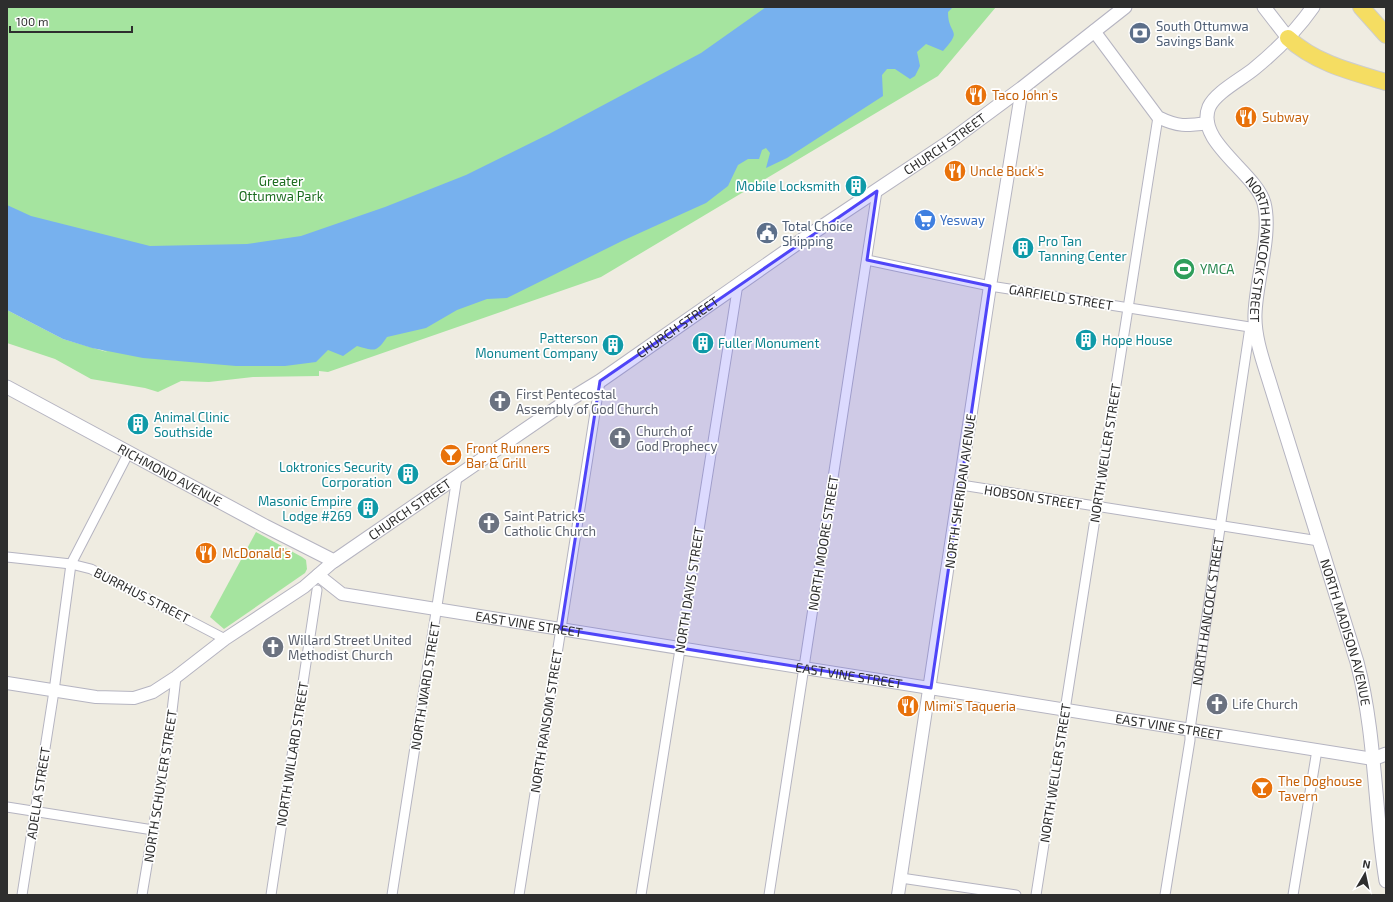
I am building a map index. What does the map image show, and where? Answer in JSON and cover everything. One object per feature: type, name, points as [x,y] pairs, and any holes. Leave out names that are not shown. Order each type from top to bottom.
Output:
[{"type":"highway","points":[[1361,7],[1386,35]]},
{"type":"highway","points":[[1288,38],[1296,45],[1320,60],[1386,82]]},
{"type":"main road","name":"CHURCH STREET","points":[[334,561],[564,403],[600,381],[738,284],[949,142],[1022,88],[1125,7]]},
{"type":"main road","points":[[1264,7],[1288,38]]},
{"type":"main road","points":[[1208,123],[1207,114],[1214,99],[1254,70],[1288,38],[1313,7]]},
{"type":"main road","name":"NORTH HANCOCK STREET","points":[[1208,123],[1218,145],[1262,195],[1267,216],[1256,299],[1254,327],[1272,390]]},
{"type":"main road","name":"RICHMOND AVENUE","points":[[7,387],[265,526],[334,561]]},
{"type":"main road","name":"NORTH MADISON AVENUE","points":[[1272,390],[1364,688],[1373,759],[1380,842],[1386,881]]},
{"type":"main road","points":[[1373,759],[1386,754]]},
{"type":"street","points":[[1094,31],[1158,117],[1173,125],[1187,126],[1208,123]]},
{"type":"street","name":"NORTH SHERIDAN AVENUE","points":[[898,895],[990,286],[1022,88]]},
{"type":"street","name":"NORTH WELLER STREET","points":[[1036,895],[1158,117]]},
{"type":"street","name":"NORTH MOORE STREET","points":[[768,895],[877,191]]},
{"type":"street","name":"GARFIELD STREET","points":[[867,260],[990,286],[1254,327]]},
{"type":"street","name":"NORTH DAVIS STREET","points":[[641,895],[738,284]]},
{"type":"street","name":"NORTH HANCOCK STREET","points":[[1165,895],[1190,740],[1190,729],[1220,526],[1254,327]]},
{"type":"street","name":"NORTH RANSOM STREET","points":[[519,895],[600,381]]},
{"type":"street","name":"ADELLA STREET","points":[[22,895],[72,564],[129,452]]},
{"type":"street","name":"NORTH WARD STREET","points":[[392,895],[457,477]]},
{"type":"street","name":"HOBSON STREET","points":[[961,485],[1319,541]]},
{"type":"street","name":"BURRHUS STREET","points":[[7,558],[72,564],[91,569],[109,577],[225,639]]},
{"type":"street","name":"CHURCH STREET","points":[[7,683],[96,697],[134,698],[153,692],[176,677],[225,639],[318,575],[334,561]]},
{"type":"street","name":"EAST VINE STREET","points":[[318,575],[342,594],[1373,759]]},
{"type":"street","name":"NORTH WILLARD STREET","points":[[271,895],[317,590]]},
{"type":"street","name":"NORTH SCHUYLER STREET","points":[[142,895],[170,728],[176,677]]},
{"type":"street","points":[[1293,895],[1317,750]]},
{"type":"street","points":[[7,807],[152,830]]},
{"type":"street","points":[[901,878],[1016,895]]},
{"type":"highlighted area","points":[[877,191],[867,260],[990,286],[931,688],[561,629],[600,381]]},
{"type":"green space","name":"Greater Ottumwa Park","points":[[7,7],[996,7],[938,76],[601,277],[328,372],[319,371],[319,376],[253,377],[209,382],[181,381],[158,392],[145,388],[91,379],[55,359],[7,343],[7,310],[63,339],[107,352],[7,308]]},
{"type":"green space","points":[[256,532],[302,557],[306,560],[307,569],[305,573],[224,629],[210,617]]},
{"type":"water","points":[[766,7],[953,7],[948,12],[950,25],[954,35],[953,39],[943,51],[926,44],[917,52],[920,66],[915,76],[910,79],[895,69],[887,69],[882,75],[883,96],[787,158],[766,168],[770,153],[766,148],[762,150],[759,159],[748,159],[738,165],[728,186],[706,203],[622,241],[507,298],[487,299],[457,310],[426,328],[387,337],[380,346],[372,350],[357,346],[343,356],[328,350],[316,362],[285,366],[236,366],[143,358],[92,348],[63,339],[7,310],[7,205],[31,216],[150,246],[247,244],[301,236],[385,207],[466,175],[549,134],[701,53]]},
{"type":"place","name":"South Ottumwa Savings Bank","points":[[1140,33]]},
{"type":"place","name":"Taco John's","points":[[976,95]]},
{"type":"place","name":"Subway","points":[[1246,117]]},
{"type":"place","name":"Uncle Buck's","points":[[955,171]]},
{"type":"place","name":"Mobile Locksmith","points":[[856,186]]},
{"type":"place","name":"Yesway","points":[[925,220]]},
{"type":"place","name":"Total Choice Shipping","points":[[767,233]]},
{"type":"place","name":"Pro Tan Tanning Center","points":[[1023,248]]},
{"type":"place","name":"YMCA","points":[[1184,269]]},
{"type":"place","name":"Hope House","points":[[1086,340]]},
{"type":"place","name":"Fuller Monument","points":[[703,343]]},
{"type":"place","name":"Patterson Monument Company","points":[[613,345]]},
{"type":"place","name":"First Pentecostal Assembly of God Church","points":[[500,401]]},
{"type":"place","name":"Animal Clinic Southside","points":[[138,424]]},
{"type":"place","name":"Church of God Prophecy","points":[[620,438]]},
{"type":"place","name":"Front Runners Bar & Grill","points":[[451,455]]},
{"type":"place","name":"Loktronics Security Corporation","points":[[408,474]]},
{"type":"place","name":"Masonic Empire Lodge #269","points":[[368,508]]},
{"type":"place","name":"Saint Patricks Catholic Church","points":[[489,523]]},
{"type":"place","name":"McDonald's","points":[[206,553]]},
{"type":"place","name":"Willard Street United Methodist Church","points":[[273,647]]},
{"type":"place","name":"Life Church","points":[[1217,704]]},
{"type":"place","name":"Mimi's Taqueria","points":[[908,706]]},
{"type":"place","name":"The Doghouse Tavern","points":[[1262,788]]}]
